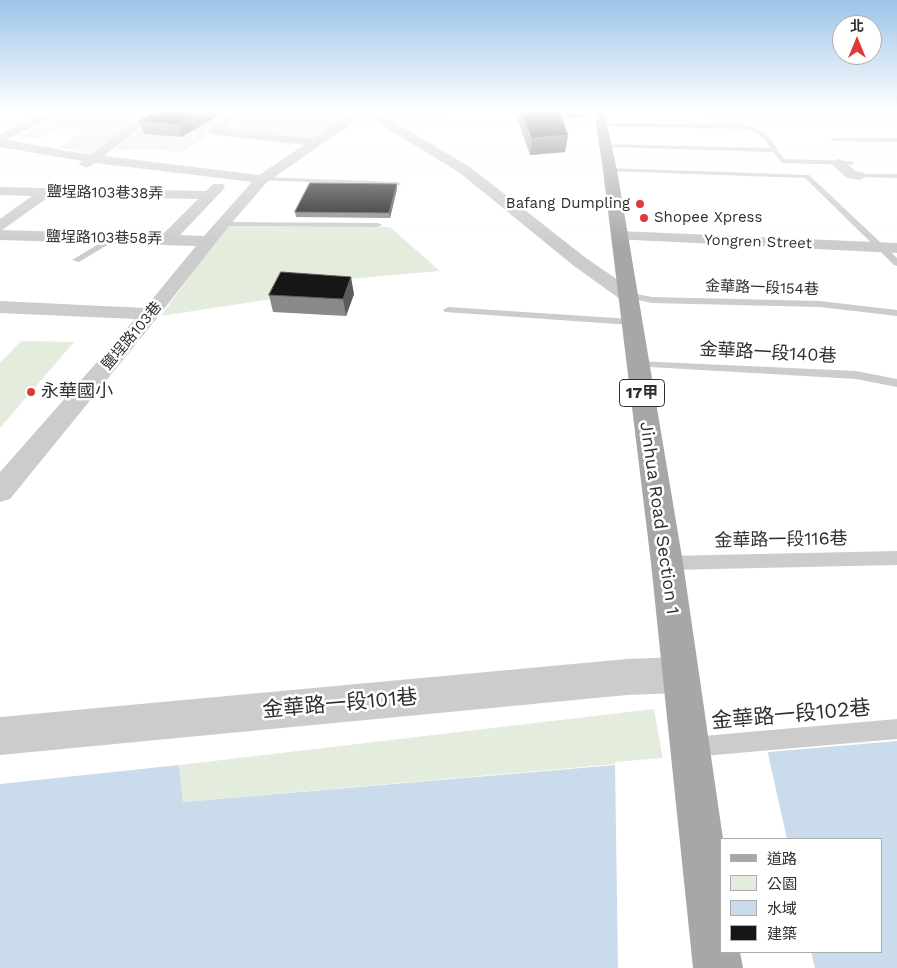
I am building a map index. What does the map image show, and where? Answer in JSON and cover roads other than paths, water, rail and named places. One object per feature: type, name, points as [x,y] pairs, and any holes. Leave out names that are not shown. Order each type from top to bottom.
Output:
[{"type":"main road","name":"Jinhua Road Section 1","points":[[608,155],[667,563],[689,748]]},
{"type":"main road","name":"17甲","points":[[689,748],[718,968]]},
{"type":"street","points":[[74,155],[262,180]]},
{"type":"street","points":[[78,170],[98,155]]},
{"type":"street","name":"鹽埕路103巷","points":[[0,490],[150,314],[222,224],[262,180],[299,155]]},
{"type":"street","points":[[441,155],[465,170],[580,262],[627,295]]},
{"type":"street","points":[[837,163],[852,175],[860,176]]},
{"type":"street","points":[[167,239],[230,176]]},
{"type":"street","points":[[0,226],[63,180]]},
{"type":"street","name":"鹽埕路103巷38弄","points":[[0,191],[210,195]]},
{"type":"street","name":"鹽埕路103巷58弄","points":[[0,235],[209,240]]},
{"type":"street","name":"Yongren Street","points":[[620,236],[897,248]]},
{"type":"street","points":[[0,307],[150,314]]},
{"type":"street","name":"金華路一段101巷","points":[[0,736],[617,678],[680,676]]},
{"type":"lane","points":[[777,155],[782,162],[851,163]]},
{"type":"lane","points":[[610,170],[807,176],[897,263]]},
{"type":"lane","points":[[860,176],[897,176]]},
{"type":"lane","points":[[262,180],[398,184]]},
{"type":"lane","points":[[222,224],[378,225]]},
{"type":"lane","points":[[76,260],[115,238]]},
{"type":"lane","name":"金華路一段154巷","points":[[627,295],[652,300],[820,304],[897,313]]},
{"type":"lane","points":[[448,310],[631,322]]},
{"type":"lane","name":"金華路一段140巷","points":[[637,364],[856,375],[897,383]]},
{"type":"lane","name":"金華路一段116巷","points":[[667,563],[897,558]]},
{"type":"lane","name":"金華路一段102巷","points":[[689,748],[897,729]]},
{"type":"water","points":[[897,741],[897,968],[0,968],[0,784],[179,765],[183,802]]},
{"type":"place","name":"Bafang Dumpling","points":[[640,204]]},
{"type":"place","name":"Shopee Xpress","points":[[644,218]]},
{"type":"place","name":"永華國小","points":[[31,392]]}]
